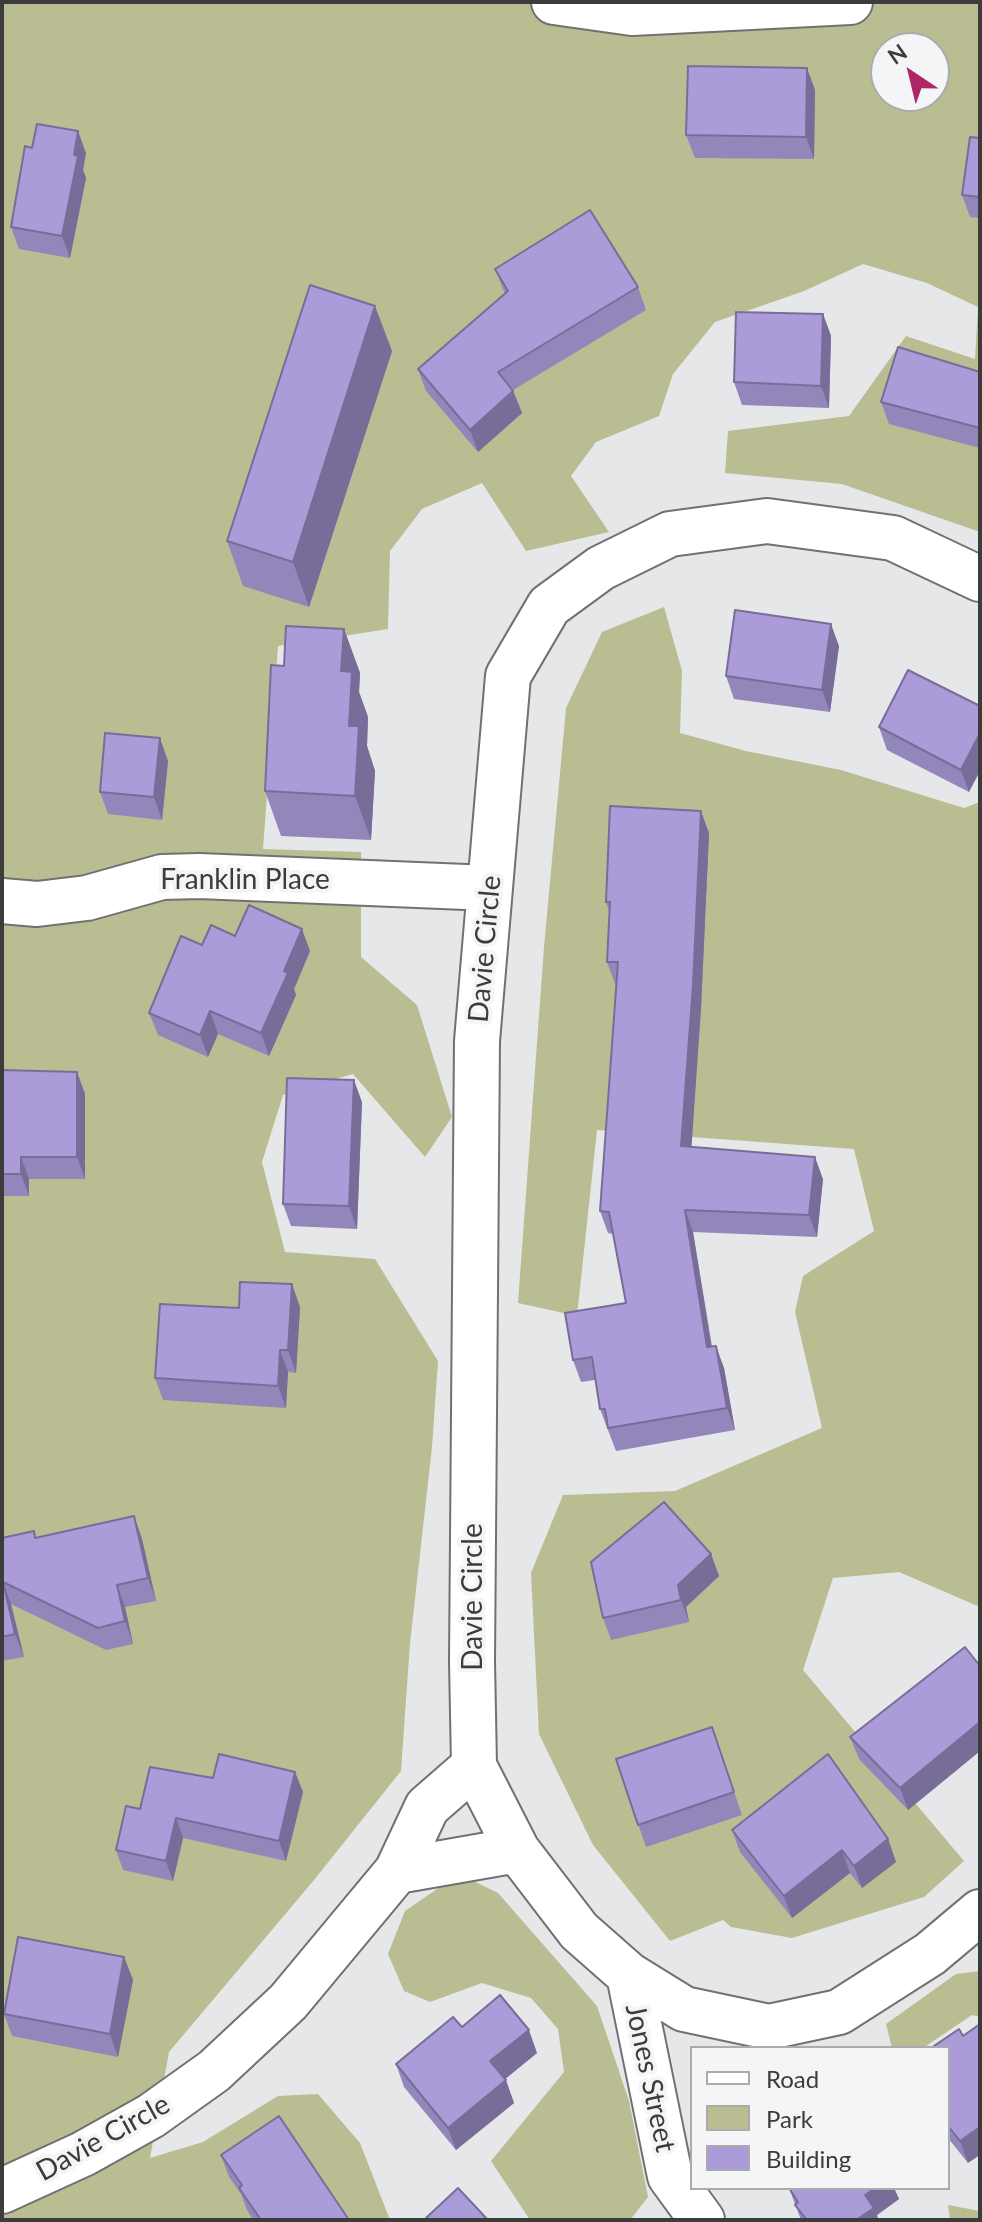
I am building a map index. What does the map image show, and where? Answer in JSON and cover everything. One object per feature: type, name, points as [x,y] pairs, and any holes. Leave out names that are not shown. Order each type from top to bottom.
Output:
[{"type":"street","points":[[554,2],[632,13],[850,2]]},
{"type":"street","name":"Davie Circle","points":[[980,579],[893,538],[767,521],[670,534],[601,568],[549,606],[508,676],[477,1041],[472,1661],[474,1766],[517,1850],[579,1931],[629,1975],[684,2009],[769,2027],[839,2012],[930,1954],[980,1912]]},
{"type":"street","name":"Franklin Place","points":[[2,901],[37,904],[87,898],[162,877],[199,876],[490,888]]},
{"type":"street","name":"Davie Circle","points":[[2,2191],[151,2116],[214,2071],[288,2002],[397,1871],[427,1807],[474,1766]]},
{"type":"street","points":[[397,1871],[517,1850]]},
{"type":"street","name":"Jones Street","points":[[629,1975],[670,2176],[702,2220]]},
{"type":"green space","points":[[2,2],[980,2],[980,532],[842,484],[725,473],[728,431],[849,416],[906,336],[975,359],[978,307],[927,283],[863,264],[804,291],[715,322],[673,374],[659,416],[596,442],[571,476],[609,532],[526,551],[482,483],[422,509],[390,551],[388,629],[278,646],[263,849],[361,852],[361,957],[417,1005],[452,1117],[425,1157],[353,1074],[283,1095],[262,1162],[285,1252],[375,1259],[438,1361],[432,1447],[410,1643],[401,1771],[169,2052],[150,2158],[203,2142],[278,2096],[318,2094],[360,2143],[390,2220],[2,2220]]},
{"type":"green space","points":[[664,607],[682,671],[680,733],[746,751],[841,770],[964,808],[980,802],[980,1607],[899,1572],[833,1578],[803,1670],[964,1861],[924,1897],[792,1938],[731,1927],[723,1920],[670,1941],[593,1845],[539,1734],[531,1573],[563,1495],[675,1491],[822,1428],[795,1312],[803,1276],[874,1231],[854,1149],[597,1130],[577,1316],[518,1303],[544,947],[566,708],[602,632]]},
{"type":"green space","points":[[459,1874],[498,1893],[597,2006],[629,2101],[648,2197],[630,2220],[530,2220],[491,2161],[564,2072],[558,2029],[531,1998],[482,1983],[430,2002],[404,1991],[388,1954],[405,1911]]},
{"type":"green space","points":[[980,1971],[980,2017],[972,2015],[926,2046],[892,2046],[886,2024],[956,1974]]},
{"type":"green space","points":[[948,2205],[980,2211],[980,2220],[950,2220]]},
{"type":"building","points":[[688,66],[807,68],[806,137],[686,135]]},
{"type":"building","points":[[37,124],[78,131],[74,155],[78,156],[62,236],[11,227],[25,146],[32,148]]},
{"type":"building","points":[[970,137],[980,138],[980,197],[962,195]]},
{"type":"building","points":[[590,210],[638,287],[498,372],[513,391],[470,430],[418,369],[508,291],[495,269]]},
{"type":"building","points":[[310,285],[375,306],[293,562],[227,541]]},
{"type":"building","points":[[736,312],[823,314],[821,386],[734,382]]},
{"type":"building","points":[[898,347],[980,372],[980,428],[881,402]]},
{"type":"building","points":[[735,610],[831,624],[822,690],[726,676]]},
{"type":"building","points":[[286,626],[344,629],[341,671],[352,672],[349,726],[359,726],[355,796],[265,791],[271,665],[284,666]]},
{"type":"building","points":[[908,670],[980,706],[980,733],[961,770],[879,727]]},
{"type":"building","points":[[105,733],[160,738],[154,797],[100,792]]},
{"type":"building","points":[[610,806],[701,811],[681,1146],[815,1157],[809,1215],[685,1210],[707,1347],[716,1346],[727,1408],[608,1428],[605,1409],[600,1409],[592,1357],[573,1360],[565,1313],[626,1303],[609,1212],[600,1211],[618,962],[607,962]]},
{"type":"building","points":[[249,905],[302,929],[284,971],[288,973],[261,1033],[210,1011],[200,1035],[149,1013],[181,936],[202,945],[211,925],[235,936]]},
{"type":"building","points":[[2,1070],[77,1072],[77,1157],[21,1157],[21,1174],[2,1174]]},
{"type":"building","points":[[287,1078],[354,1080],[349,1206],[283,1204]]},
{"type":"building","points":[[240,1282],[292,1284],[288,1350],[280,1350],[278,1386],[155,1378],[160,1304],[239,1308]]},
{"type":"building","points":[[664,1502],[711,1554],[678,1585],[681,1600],[603,1618],[591,1562]]},
{"type":"building","points":[[134,1516],[148,1578],[117,1585],[125,1621],[98,1628],[3,1582],[15,1634],[2,1637],[2,1538],[34,1531],[35,1538]]},
{"type":"building","points":[[965,1647],[980,1666],[980,1722],[900,1788],[850,1737]]},
{"type":"building","points":[[712,1727],[734,1792],[638,1825],[616,1759]]},
{"type":"building","points":[[219,1754],[295,1772],[279,1841],[176,1818],[166,1861],[116,1850],[126,1806],[140,1809],[150,1767],[213,1778]]},
{"type":"building","points":[[828,1754],[888,1839],[854,1866],[842,1850],[784,1896],[732,1830]]},
{"type":"building","points":[[18,1937],[124,1957],[110,2034],[4,2014]]},
{"type":"building","points":[[500,1995],[529,2030],[490,2061],[506,2080],[448,2128],[396,2064],[453,2017],[462,2027]]},
{"type":"building","points":[[980,2024],[980,2127],[960,2141],[950,2128],[950,2046],[934,2046],[959,2029],[963,2036]]},
{"type":"building","points":[[279,2116],[349,2220],[261,2220],[239,2188],[242,2185],[221,2155]]},
{"type":"building","points":[[458,2188],[488,2220],[426,2218]]},
{"type":"building","points":[[790,2190],[872,2190],[865,2195],[874,2208],[856,2220],[807,2220],[795,2205],[798,2202]]}]
